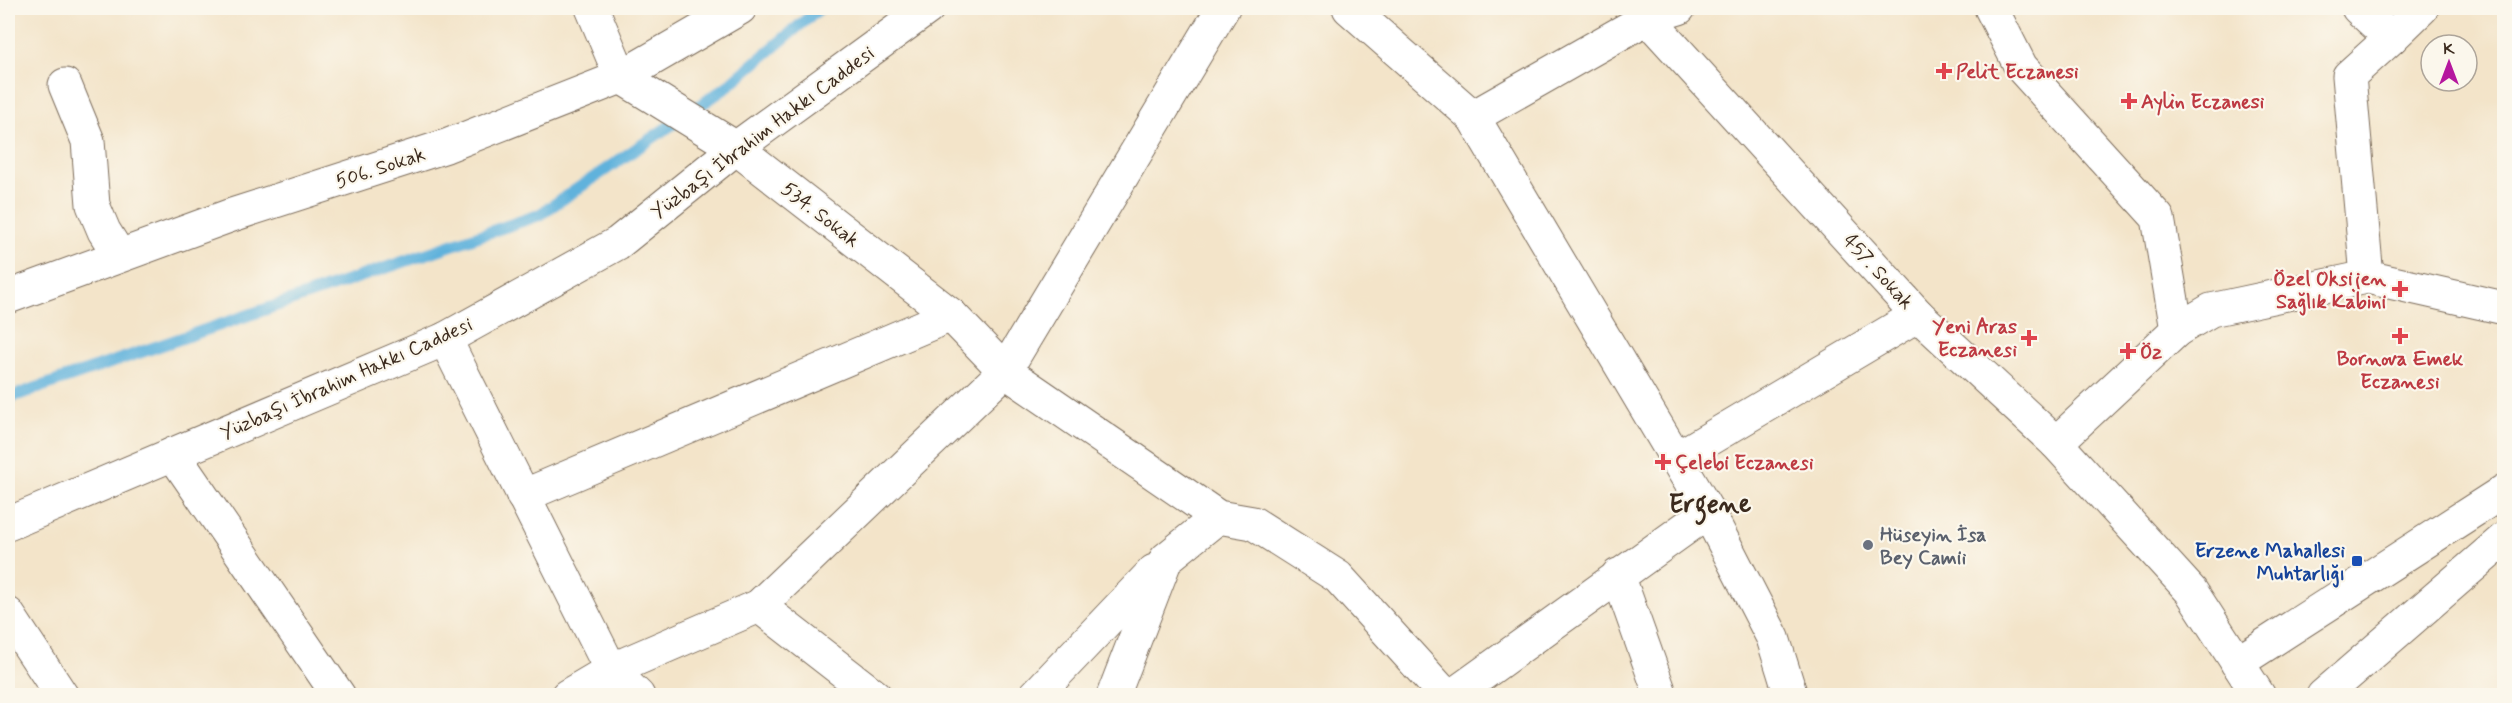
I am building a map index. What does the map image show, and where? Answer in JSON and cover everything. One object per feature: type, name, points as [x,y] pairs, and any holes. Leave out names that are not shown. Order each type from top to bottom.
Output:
[{"type":"street","points":[[592,8],[621,77]]},
{"type":"street","name":"506. Sokak","points":[[8,297],[229,216],[446,146],[621,77],[740,8]]},
{"type":"street","name":"Yüzbaşı İbrahim Hakkı Caddesi","points":[[8,524],[445,339],[618,243],[736,148],[928,8]]},
{"type":"street","points":[[567,696],[611,670],[759,606],[1005,371],[1223,8]]},
{"type":"street","points":[[1349,8],[1473,117],[1708,512],[1773,638],[1791,696]]},
{"type":"street","points":[[1991,8],[2021,67],[2158,218],[2177,330]]},
{"type":"street","points":[[2358,8],[2391,38]]},
{"type":"street","points":[[2367,277],[2349,76],[2422,8]]},
{"type":"street","points":[[1473,117],[1656,11]]},
{"type":"street","name":"457. Sokak","points":[[1656,11],[1918,315],[2056,443],[2191,591],[2259,696]]},
{"type":"street","name":"534. Sokak","points":[[621,77],[736,148],[951,315],[1005,371],[1218,517]]},
{"type":"street","points":[[66,85],[88,141],[93,206],[104,231],[119,255]]},
{"type":"street","points":[[2056,443],[2177,330],[2211,310],[2367,277],[2505,308]]},
{"type":"street","points":[[523,496],[951,315]]},
{"type":"street","points":[[1677,458],[1918,315]]},
{"type":"street","points":[[445,339],[611,670],[638,696]]},
{"type":"street","points":[[173,454],[339,696]]},
{"type":"street","points":[[2237,663],[2505,491]]},
{"type":"street","points":[[1452,696],[1708,512]]},
{"type":"street","points":[[1035,696],[1166,559],[1218,517],[1253,523],[1338,577],[1446,696]]},
{"type":"street","points":[[2323,696],[2505,539]]},
{"type":"street","points":[[1113,696],[1166,559]]},
{"type":"street","points":[[1618,575],[1661,696]]},
{"type":"street","points":[[759,606],[875,696]]},
{"type":"street","points":[[8,614],[62,696]]},
{"type":"waterway","points":[[8,398],[539,215],[724,89],[820,8]]},
{"type":"place","name":"Pelit Eczanesi","points":[[1944,71]]},
{"type":"place","name":"Aylin Eczanesi","points":[[2129,101]]},
{"type":"place","name":"Özel Oksijen Sağlık Kabini","points":[[2400,289]]},
{"type":"place","name":"Bornova Emek Eczanesi","points":[[2400,336]]},
{"type":"place","name":"Yeni Aras Eczanesi","points":[[2029,338]]},
{"type":"place","name":"Öz","points":[[2128,351]]},
{"type":"place","name":"Çelebi Eczanesi","points":[[1663,462]]},
{"type":"place","name":"Hüseyin İsa Bey Camii","points":[[1868,545]]},
{"type":"place","name":"Erzene Mahallesi Muhtarlığı","points":[[2357,561]]},
{"type":"district","name":"Ergene","points":[[1710,503]]}]
